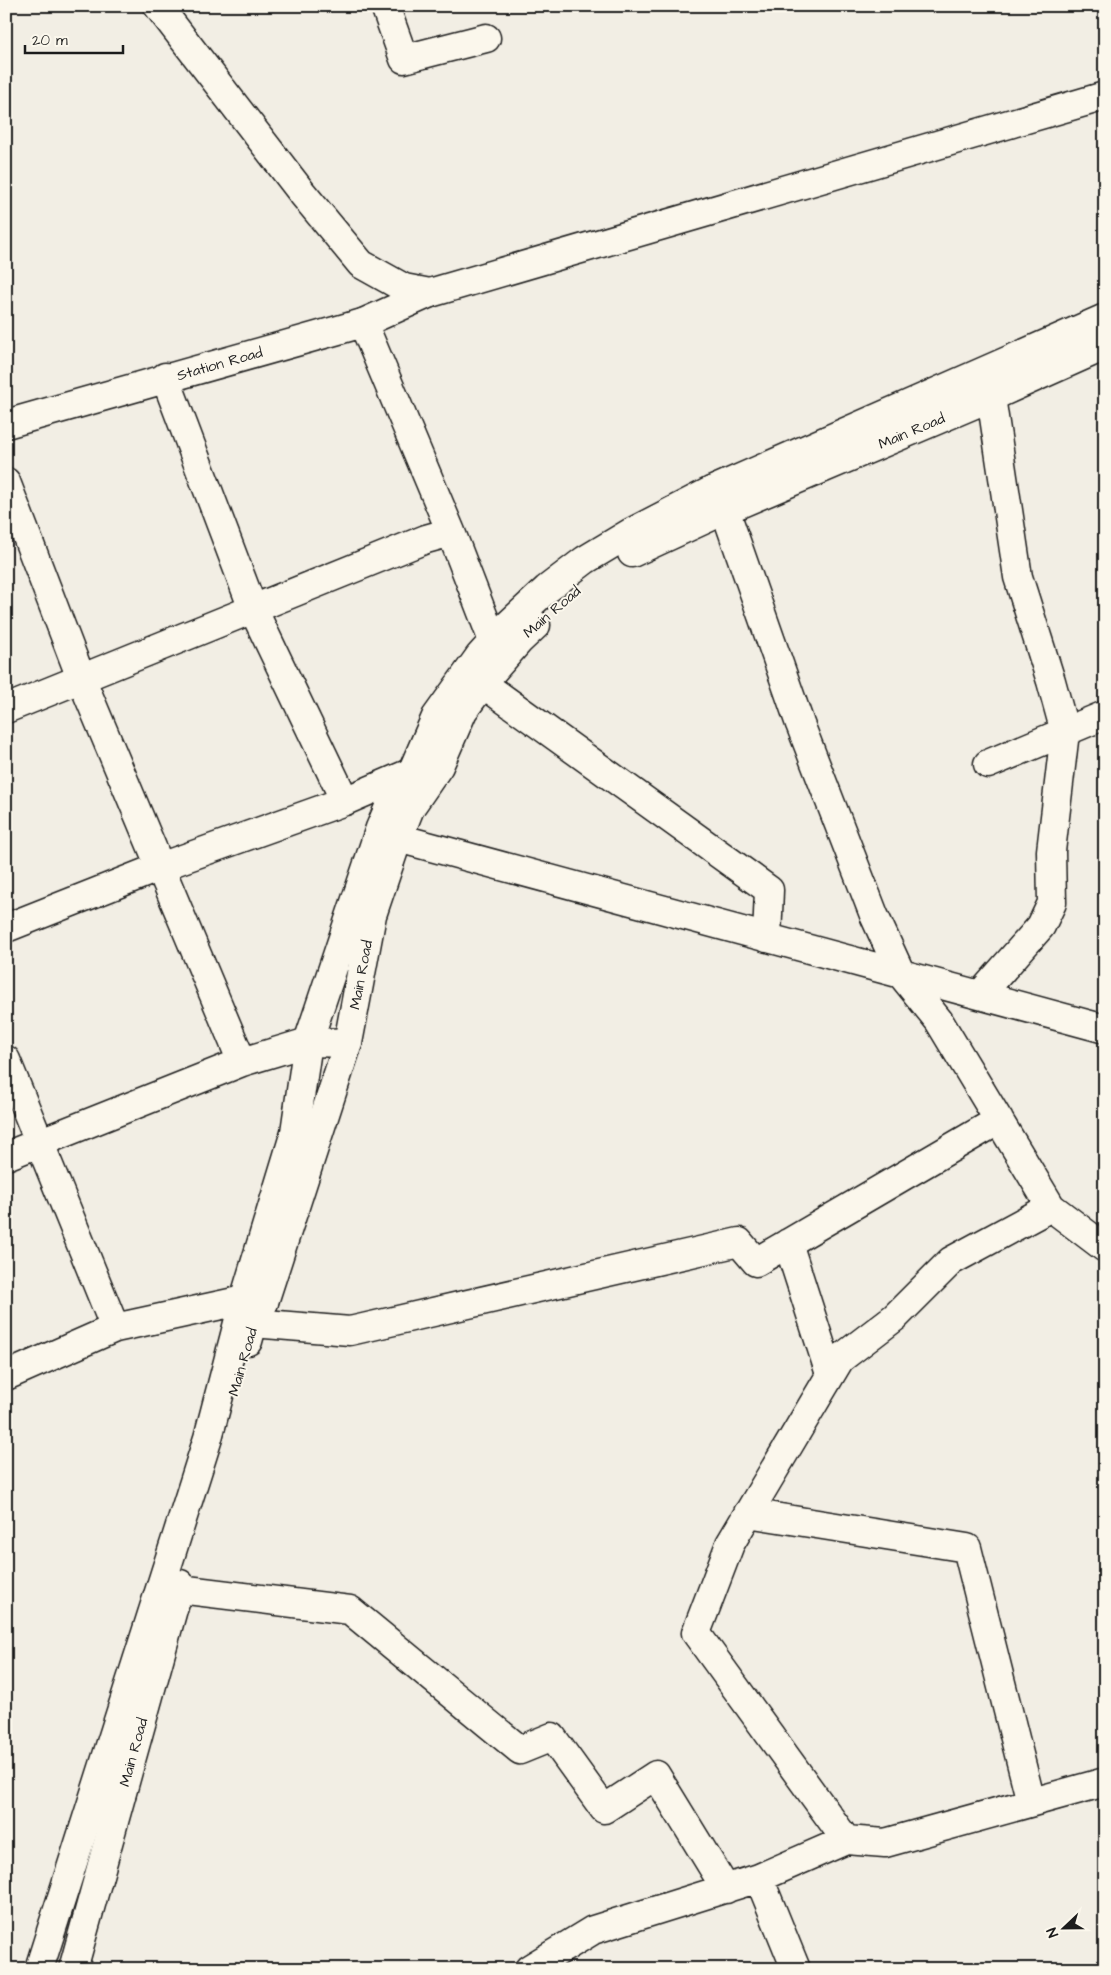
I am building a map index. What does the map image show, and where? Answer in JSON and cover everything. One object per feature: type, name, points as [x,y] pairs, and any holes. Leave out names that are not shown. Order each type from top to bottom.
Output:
[{"type":"street","points":[[158,6],[303,194],[361,264],[404,288],[430,293]]},
{"type":"street","points":[[385,6],[404,59],[486,38]]},
{"type":"street","name":"Station Road","points":[[6,424],[363,322],[430,293],[1105,96]]},
{"type":"street","points":[[39,1969],[208,1438],[253,1309],[295,1132],[308,1042],[380,828],[395,794],[412,772],[436,717],[452,693],[493,641],[547,589],[585,560],[630,533],[720,487],[1105,318]]},
{"type":"street","points":[[363,322],[451,532],[493,641]]},
{"type":"street","name":"Main Road","points":[[72,1969],[179,1589],[253,1309],[348,1043],[372,915],[410,808],[439,766],[463,711],[519,641],[557,605],[592,578],[640,548],[1105,346]]},
{"type":"street","points":[[165,378],[253,609],[345,801]]},
{"type":"street","points":[[980,995],[1041,926],[1052,903],[1052,851],[1065,732],[1018,577],[991,397]]},
{"type":"street","points":[[6,482],[81,678],[242,1062]]},
{"type":"street","points":[[725,510],[800,724],[874,916],[901,974],[940,1021],[1051,1207],[1105,1248]]},
{"type":"street","points":[[6,709],[426,539],[451,532]]},
{"type":"street","points":[[483,684],[769,890],[767,938]]},
{"type":"street","points":[[988,764],[1105,715]]},
{"type":"street","points":[[6,928],[160,867],[345,801],[412,772],[439,766]]},
{"type":"street","points":[[398,838],[1105,1028]]},
{"type":"street","points":[[6,1156],[242,1062],[308,1042],[348,1043]]},
{"type":"street","points":[[6,1060],[115,1328]]},
{"type":"street","points":[[6,1376],[115,1328],[253,1309],[350,1331],[739,1242],[756,1262],[999,1120]]},
{"type":"street","points":[[846,1840],[696,1633],[730,1544],[840,1359],[895,1317],[950,1261],[1051,1207]]},
{"type":"street","points":[[788,1243],[830,1374]]},
{"type":"street","points":[[748,1513],[968,1548],[1031,1802]]},
{"type":"street","points":[[179,1589],[350,1610],[520,1750],[552,1737],[604,1809],[656,1775],[726,1889]]},
{"type":"street","points":[[529,1969],[593,1930],[759,1878],[846,1840],[885,1843],[1105,1782]]},
{"type":"street","points":[[759,1878],[796,1969]]}]
